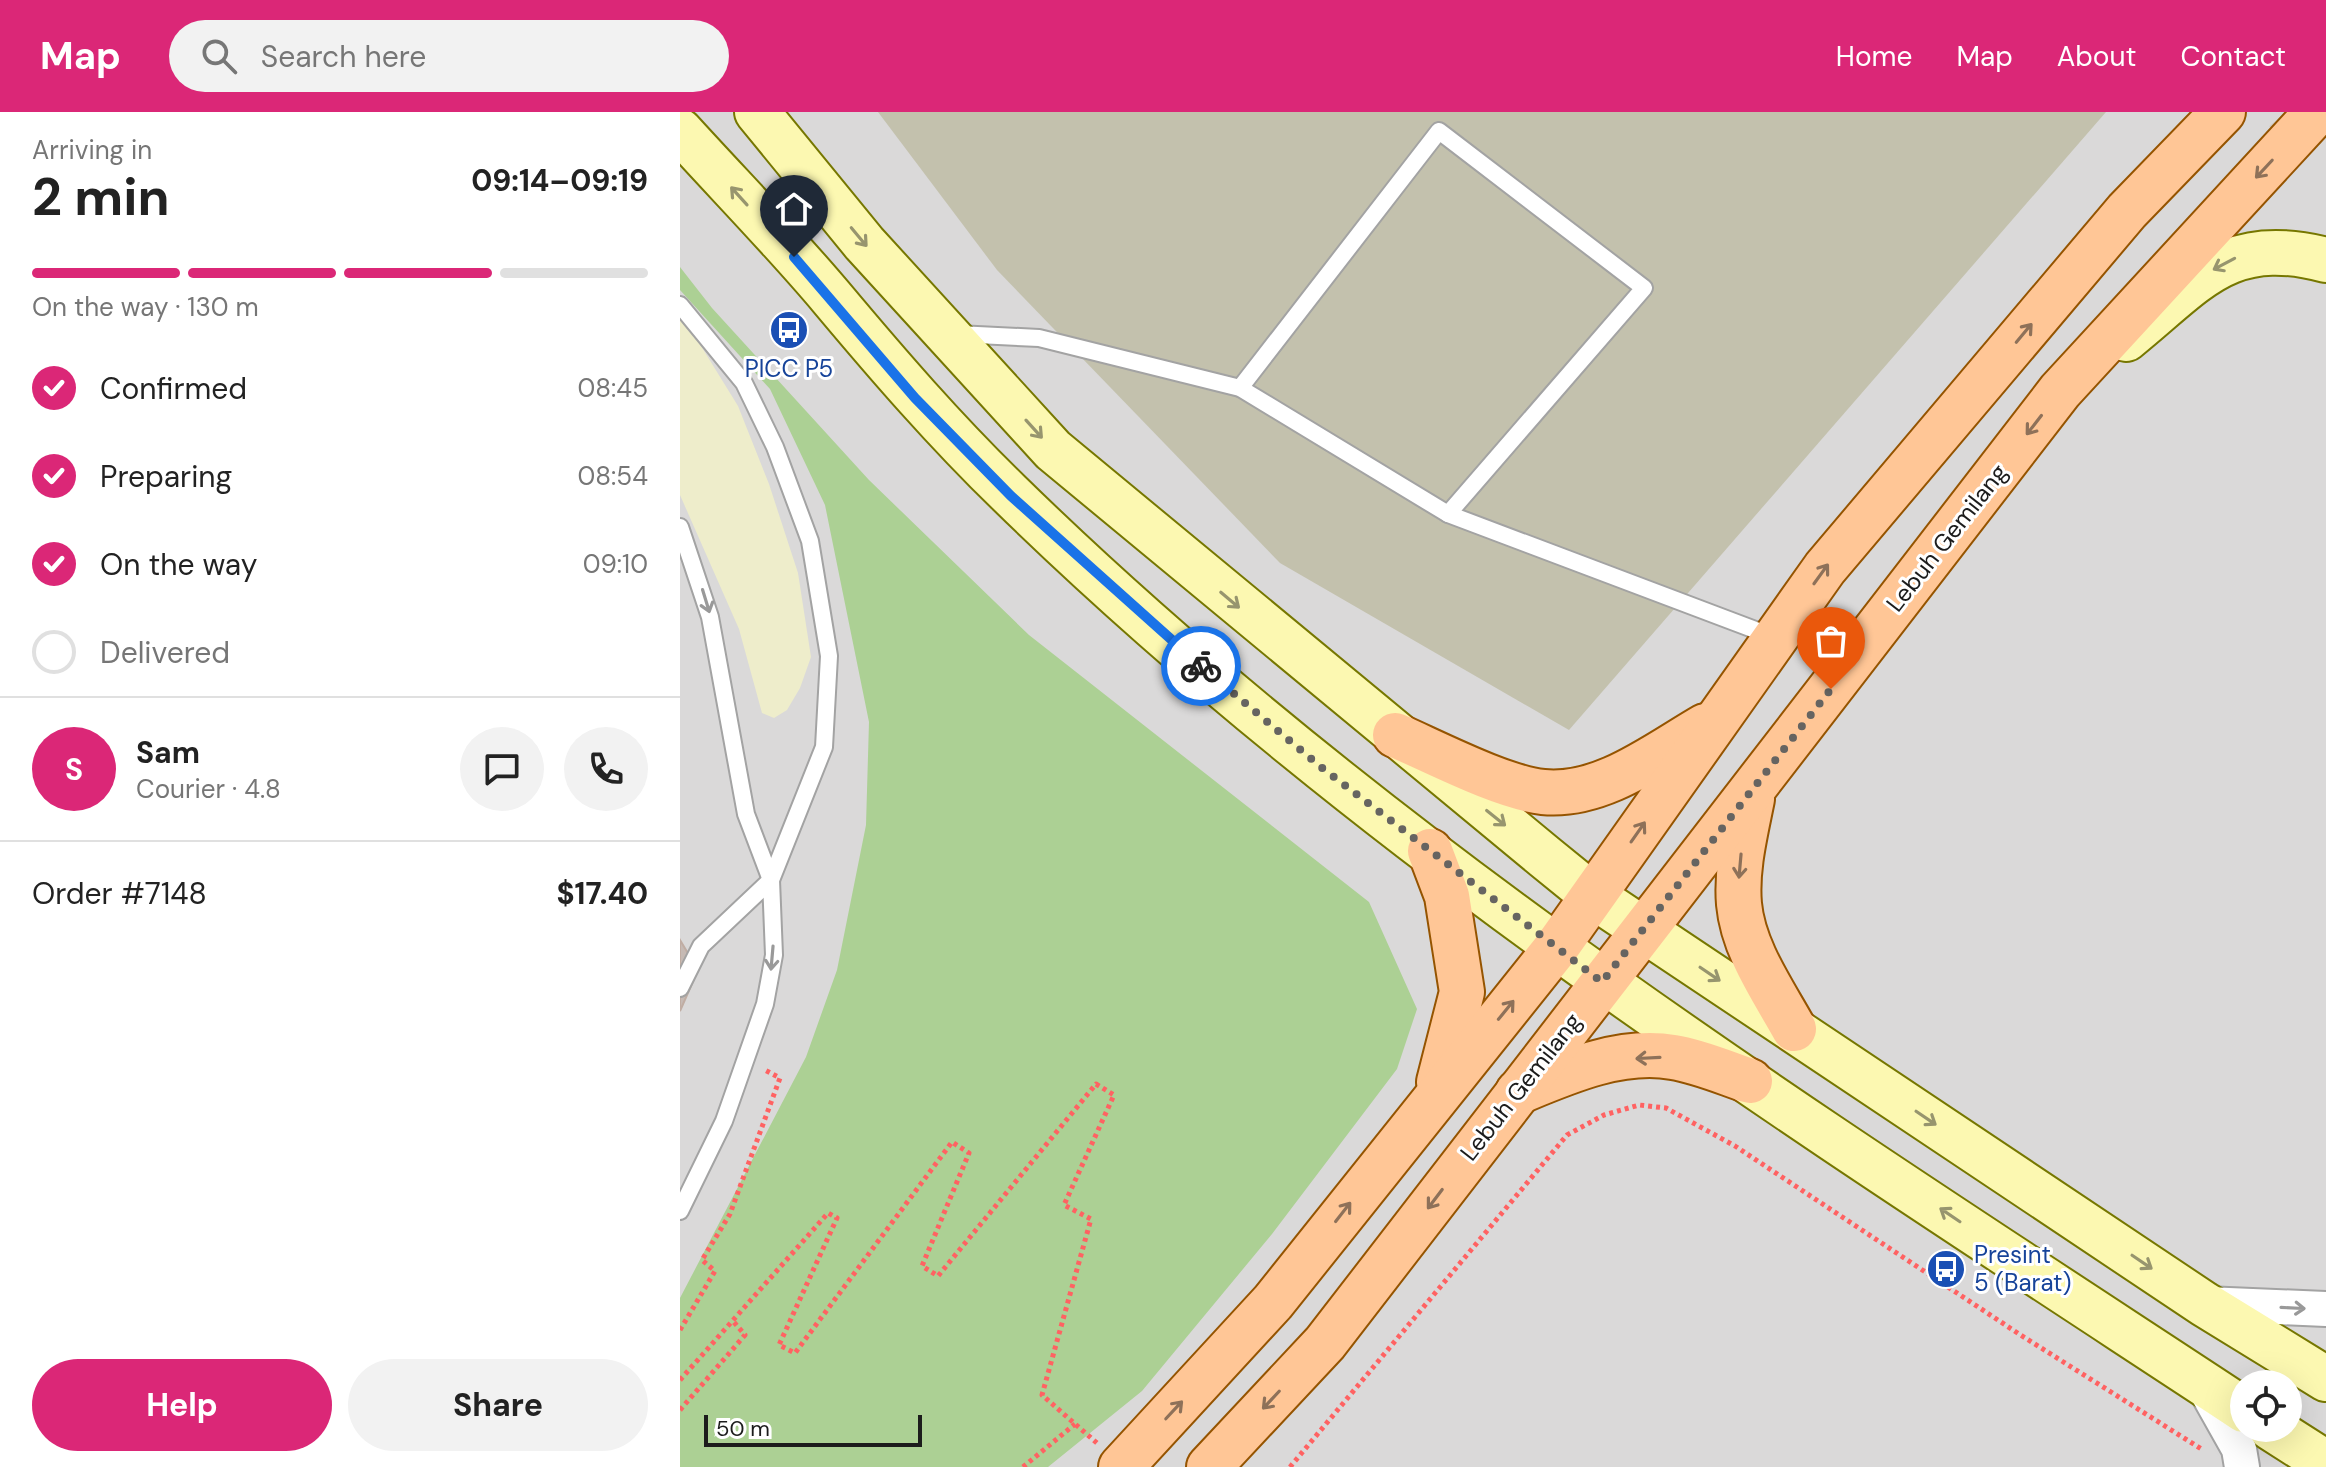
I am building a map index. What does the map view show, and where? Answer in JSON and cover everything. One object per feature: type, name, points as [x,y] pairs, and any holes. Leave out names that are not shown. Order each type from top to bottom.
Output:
[{"type":"main road","points":[[1122,1466],[1273,1302],[1556,948],[1825,568],[2127,211],[2223,112]]},
{"type":"main road","name":"Lebuh Gemilang","points":[[1209,1467],[1325,1343],[2060,391],[2317,112]]},
{"type":"main road","points":[[1395,735],[1542,792],[1574,791],[1621,775],[1720,717]]},
{"type":"main road","points":[[1754,789],[1739,864],[1739,907],[1754,957],[1794,1029]]},
{"type":"main road","points":[[1430,851],[1447,896],[1462,992],[1435,1096]]},
{"type":"main road","points":[[1517,1092],[1581,1066],[1672,1056],[1750,1081]]},
{"type":"street","points":[[757,112],[864,243],[1053,450],[1593,896],[2204,1304],[2326,1379]]},
{"type":"street","points":[[680,131],[832,299],[915,398],[1011,496],[1236,696],[1321,767],[1602,982],[2230,1401]]},
{"type":"street","points":[[2060,391],[2223,261],[2259,251],[2298,252],[2326,260]]},
{"type":"street","points":[[2204,1304],[2326,1309]]},
{"type":"street","points":[[2201,1382],[2239,1449],[2242,1467]]},
{"type":"street","points":[[2293,1442],[2326,1463]]},
{"type":"lane","points":[[1240,388],[1439,131],[1644,288],[1448,514]]},
{"type":"lane","points":[[680,305],[744,383],[775,447],[810,541],[827,642],[824,747],[771,880],[701,946],[680,988]]},
{"type":"lane","points":[[948,333],[1039,338],[1240,388],[1448,514],[1776,638]]},
{"type":"lane","points":[[680,527],[714,633],[746,814],[771,880],[774,955],[765,1004],[724,1121],[680,1211]]},
{"type":"path","points":[[680,1330],[715,1271],[702,1260],[730,1214],[780,1078],[746,1059]]},
{"type":"path","points":[[680,1380],[828,1213],[837,1218],[779,1345],[795,1353],[952,1142],[969,1153],[922,1266],[938,1276],[1096,1084],[1114,1095],[1064,1205],[1091,1219],[1042,1395],[1122,1466]]},
{"type":"path","points":[[1290,1467],[1567,1135],[1604,1115],[1639,1105],[1666,1108],[1735,1146],[2019,1334],[2178,1431]]},
{"type":"path","points":[[680,1410],[745,1335],[733,1321]]},
{"type":"path","points":[[1023,1467],[1075,1424]]},
{"type":"shaded area","points":[[680,112],[2326,112],[2326,1467],[680,1467]]},
{"type":"shaded area","points":[[878,112],[2106,112],[1569,730],[1280,563],[997,270]]},
{"type":"green space","points":[[680,267],[712,308],[869,480],[1029,635],[1369,902],[1417,1009],[1397,1069],[1272,1234],[1142,1391],[1048,1467],[680,1467],[680,1298],[806,1057],[837,970],[866,825],[869,722],[825,505],[770,389],[680,290]]},
{"type":"green space","points":[[680,312],[738,406],[769,484],[798,573],[811,657],[800,688],[787,710],[774,718],[762,713],[739,629],[680,495]]},
{"type":"building","points":[[680,940],[698,970],[680,1011]]},
{"type":"tunnel","points":[[2286,112],[2326,159]]},
{"type":"way so far","points":[[1201,666],[1321,767],[1602,982],[1831,689]]},
{"type":"place","name":"PICC P5","points":[[789,330]]},
{"type":"place","name":"Presint 5 (Barat)","points":[[1946,1269]]},
{"type":"route","points":[[794,257],[915,398],[1011,496],[1201,666]]}]
